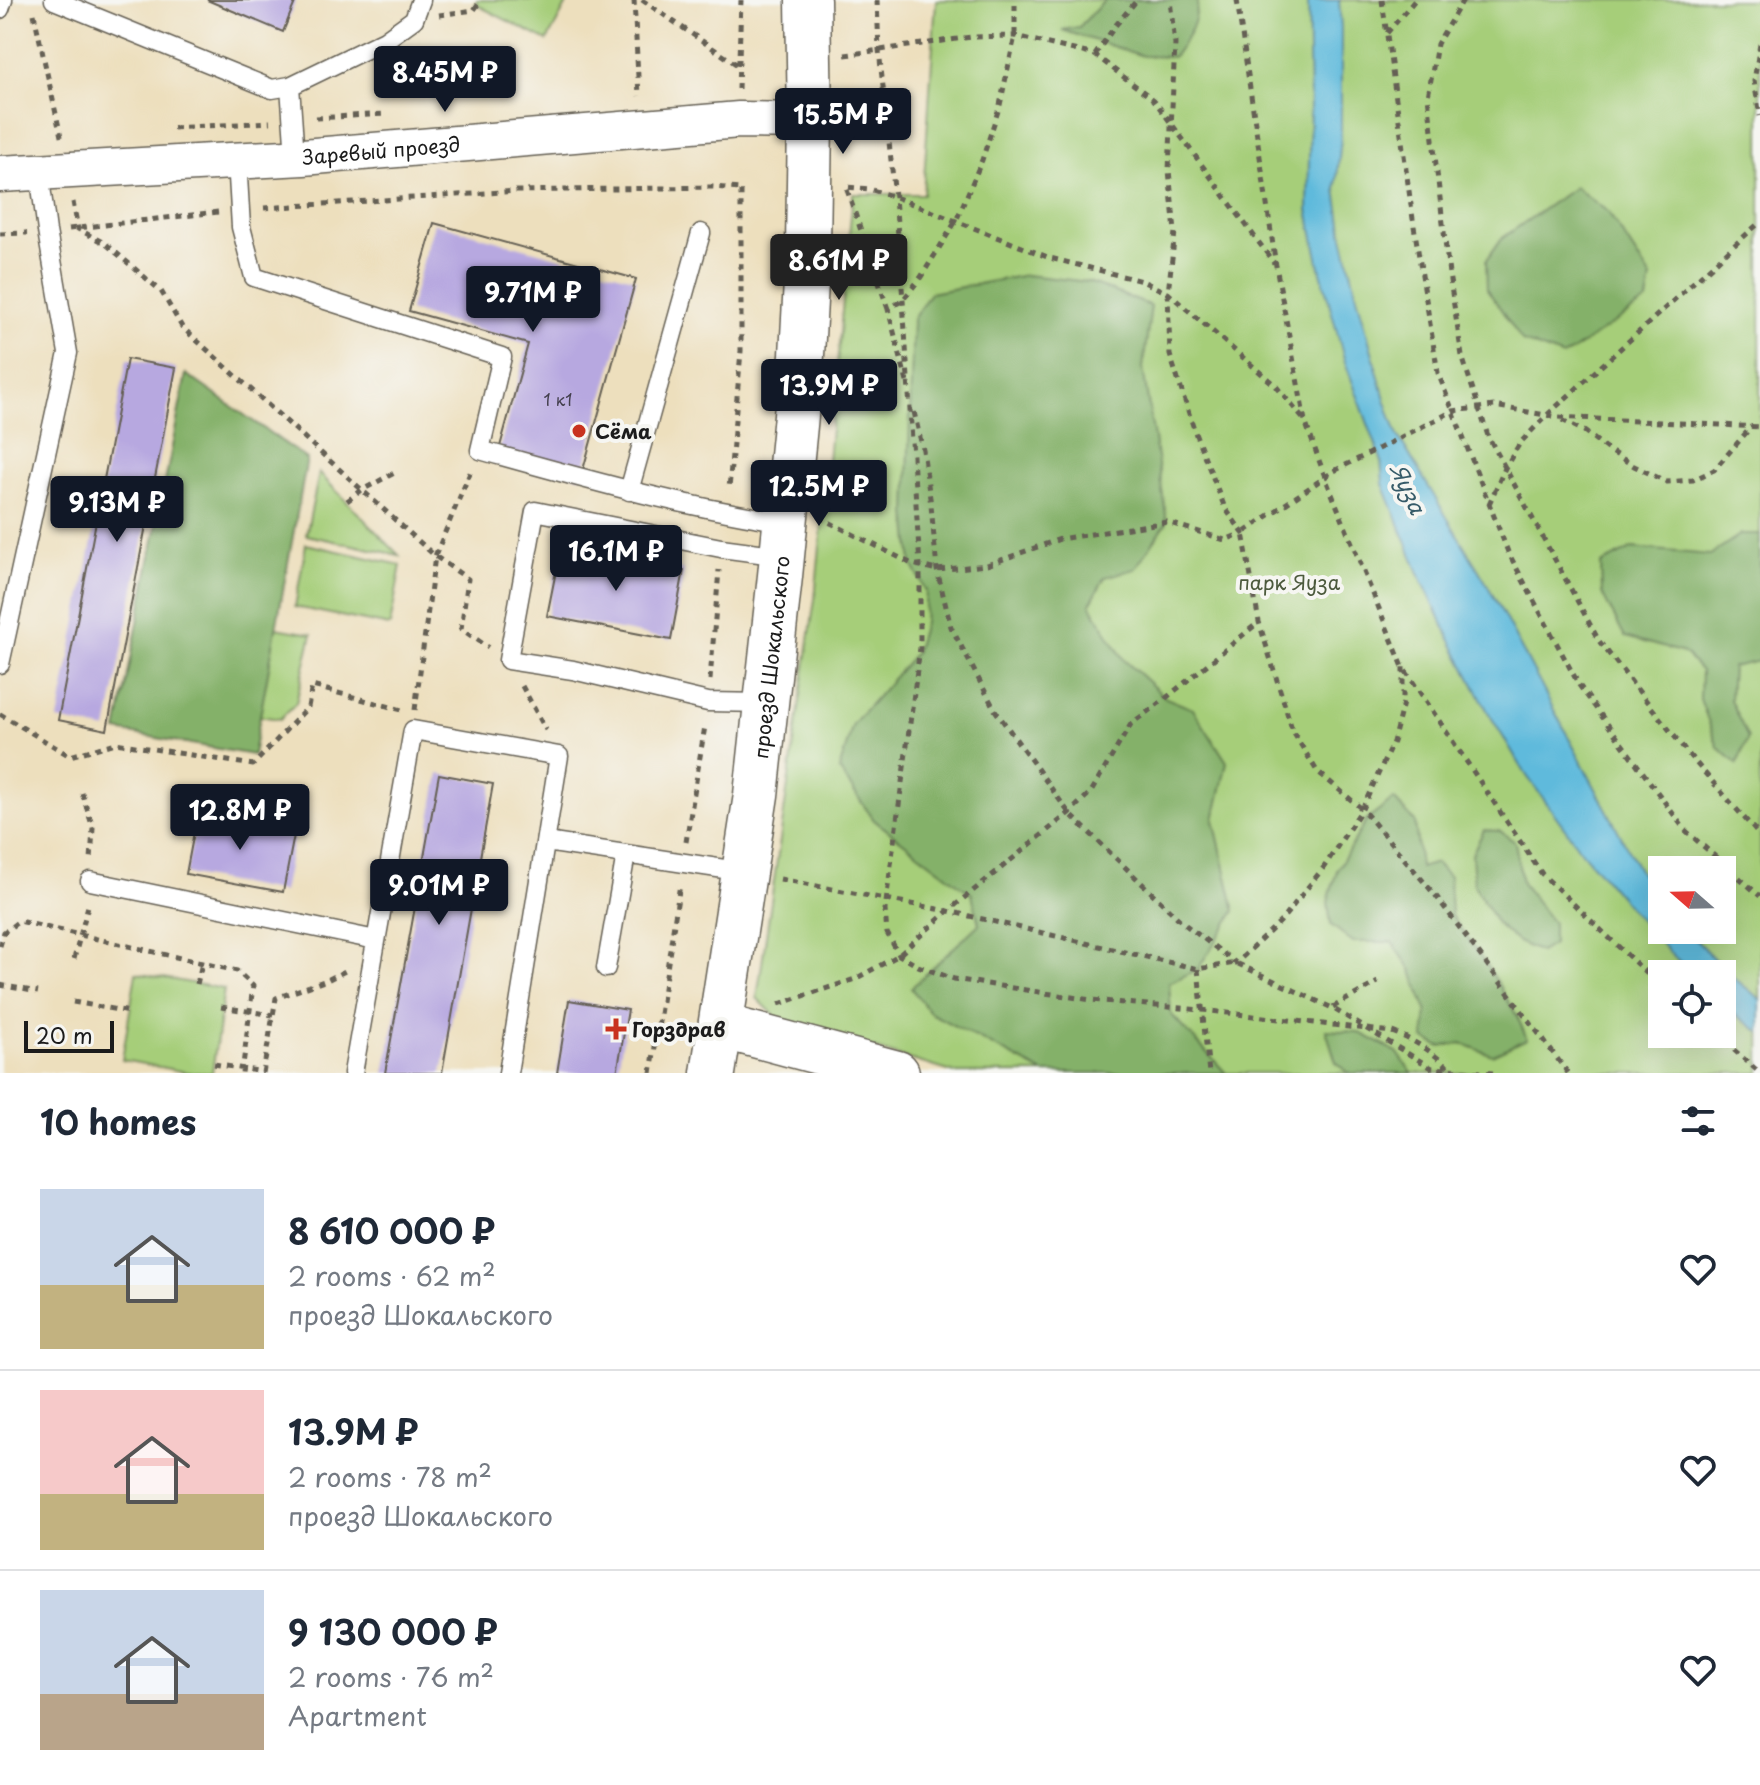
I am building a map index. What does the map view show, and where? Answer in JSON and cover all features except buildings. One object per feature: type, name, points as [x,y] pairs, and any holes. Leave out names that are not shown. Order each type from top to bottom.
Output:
[{"type":"street","name":"проезд Шокальского","points":[[713,1073],[757,874],[756,795],[794,531],[808,246],[808,0]]},
{"type":"street","name":"Заревый проезд","points":[[0,174],[295,157],[739,120],[810,121]]},
{"type":"street","points":[[721,1026],[897,1073]]},
{"type":"lane","points":[[0,9],[3,0]]},
{"type":"lane","points":[[54,0],[272,89],[290,86],[385,40],[414,19],[421,0]]},
{"type":"lane","points":[[290,86],[295,157]]},
{"type":"lane","points":[[237,160],[241,227],[254,277],[502,357],[480,450],[629,491],[794,531]]},
{"type":"lane","points":[[0,664],[68,353],[39,172]]},
{"type":"lane","points":[[629,491],[701,233]]},
{"type":"lane","points":[[767,703],[708,702],[573,670],[508,660],[535,511],[721,548],[794,531]]},
{"type":"lane","points":[[353,1073],[413,730],[559,756],[508,1073]]},
{"type":"lane","points":[[546,842],[757,874]]},
{"type":"lane","points":[[606,968],[626,854]]},
{"type":"lane","points":[[90,881],[375,949]]},
{"type":"path","points":[[414,19],[474,10],[481,0]]},
{"type":"path","points":[[634,0],[639,97]]},
{"type":"path","points":[[642,0],[739,66]]},
{"type":"path","points":[[738,91],[741,0]]},
{"type":"path","points":[[877,0],[903,300],[920,566],[920,648],[886,899],[887,933],[899,955],[918,966],[954,979],[1091,1000],[1392,1032],[1412,1040],[1452,1071]]},
{"type":"path","points":[[888,309],[903,300],[921,277],[956,221],[982,160],[1000,105],[1015,36],[1015,0]]},
{"type":"path","points":[[1095,55],[1137,0]]},
{"type":"path","points":[[1170,0],[1175,44],[1169,170],[1175,232],[1168,293],[1170,355],[1196,435],[1225,508],[1243,533],[1259,622],[1293,732],[1317,771],[1362,809],[1436,896],[1568,1073]]},
{"type":"path","points":[[1237,0],[1276,266],[1305,421],[1403,667],[1542,874],[1648,975]]},
{"type":"path","points":[[1382,0],[1438,373],[1488,505],[1508,552],[1579,685],[1685,830],[1760,896]]},
{"type":"path","points":[[1386,34],[1415,0]]},
{"type":"path","points":[[1463,0],[1437,44],[1428,97],[1462,356],[1488,436],[1599,641],[1690,756],[1760,836]]},
{"type":"path","points":[[34,11],[61,136]]},
{"type":"path","points":[[844,55],[971,37],[1015,36],[1095,55],[1154,100],[1276,266]]},
{"type":"path","points":[[1760,44],[1754,81],[1760,116]]},
{"type":"path","points":[[627,98],[653,96]]},
{"type":"path","points":[[169,129],[388,114]]},
{"type":"path","points":[[1305,421],[1276,386],[1168,293],[1142,281],[1050,258],[895,197],[869,189],[846,187],[888,309],[923,450],[937,570],[951,627],[995,710],[1069,813],[1183,923],[1236,963],[1332,1008],[1433,1071],[1493,1073]]},
{"type":"path","points":[[0,234],[78,229],[239,209],[517,191],[741,189],[741,351],[726,513]]},
{"type":"path","points":[[1488,505],[1520,443],[1760,222]]},
{"type":"path","points":[[78,229],[106,244],[161,291],[182,327],[435,556],[468,579],[461,629],[508,660],[559,756]]},
{"type":"path","points":[[794,531],[836,524],[912,564],[937,570],[987,565],[1060,539],[1167,522],[1225,540],[1243,533],[1334,471],[1453,411],[1494,406],[1557,417],[1760,427]]},
{"type":"path","points":[[1557,417],[1584,431],[1634,466],[1667,482],[1693,480],[1714,470],[1752,426]]},
{"type":"path","points":[[0,714],[70,756],[116,743],[253,765],[308,707],[312,686],[415,714],[435,556],[480,450]]},
{"type":"path","points":[[347,501],[398,471]]},
{"type":"path","points":[[651,1073],[708,702],[721,548]]},
{"type":"path","points":[[778,1004],[855,979],[899,955],[1091,792],[1131,724],[1259,622]]},
{"type":"path","points":[[757,874],[948,911],[1198,969],[1236,963],[1280,922],[1324,867],[1362,809],[1393,742],[1403,703],[1403,667]]},
{"type":"path","points":[[74,959],[89,903],[93,828],[82,793]]},
{"type":"path","points":[[0,946],[4,932],[19,921],[237,971],[253,986],[242,1071]]},
{"type":"path","points":[[214,1064],[263,1073],[276,998],[327,980],[375,949]]},
{"type":"path","points":[[197,984],[202,963]]},
{"type":"path","points":[[1198,969],[1209,1073]]},
{"type":"path","points":[[1332,1008],[1378,982]]},
{"type":"path","points":[[0,985],[38,992]]},
{"type":"path","points":[[73,1002],[130,1012]]},
{"type":"path","points":[[221,1007],[273,1015]]},
{"type":"path","points":[[1732,1048],[1760,1073]]},
{"type":"green space","points":[[477,0],[569,0],[547,41],[475,4]]},
{"type":"green space","name":"парк Яуза","points":[[936,0],[1760,0],[1760,1073],[955,1073],[779,1020],[757,998],[815,599],[853,194],[923,194]]},
{"type":"green space","points":[[1105,0],[1198,0],[1191,30],[1173,57],[1143,56],[1062,30],[1079,27]]},
{"type":"green space","points":[[1575,187],[1608,212],[1651,278],[1647,301],[1563,357],[1523,342],[1487,289],[1486,261],[1501,239]]},
{"type":"green space","points":[[1026,275],[1089,282],[1151,306],[1143,368],[1167,522],[1135,569],[1105,577],[1090,604],[1124,660],[1166,698],[1193,709],[1227,762],[1214,820],[1235,911],[1198,969],[1169,983],[1171,1014],[1226,1073],[1044,1073],[930,1013],[911,988],[979,924],[972,894],[874,820],[839,770],[853,724],[915,653],[924,623],[926,591],[912,564],[907,512],[913,319],[930,293]]},
{"type":"green space","points":[[186,374],[307,459],[253,755],[117,731]]},
{"type":"green space","points":[[319,473],[399,555],[306,535]]},
{"type":"green space","points":[[1741,534],[1760,534],[1760,661],[1732,667],[1730,700],[1748,738],[1737,764],[1718,747],[1700,699],[1701,671],[1684,653],[1625,637],[1602,594],[1601,564],[1633,548],[1710,555]]},
{"type":"green space","points":[[306,544],[401,565],[390,626],[295,607]]},
{"type":"green space","points":[[222,619],[312,634],[296,703],[280,719],[207,709]]},
{"type":"green space","points":[[1394,799],[1415,822],[1420,868],[1436,863],[1449,877],[1451,915],[1491,972],[1527,1039],[1492,1055],[1461,1043],[1441,1047],[1424,1039],[1427,1011],[1411,969],[1392,942],[1353,942],[1331,925],[1328,902],[1337,870],[1366,821]]},
{"type":"green space","points":[[1484,830],[1500,831],[1515,842],[1522,883],[1553,923],[1553,944],[1540,952],[1517,942],[1497,924],[1474,885],[1472,854]]},
{"type":"green space","points":[[136,973],[224,989],[212,1073],[191,1073],[122,1060]]},
{"type":"green space","points":[[1326,1030],[1358,1032],[1397,1052],[1412,1073],[1349,1073],[1336,1062]]},
{"type":"water","name":"Яуза","points":[[1308,0],[1339,0],[1341,137],[1336,189],[1343,236],[1385,399],[1397,434],[1487,584],[1639,870],[1648,881],[1648,930],[1582,852],[1527,776],[1488,712],[1421,578],[1383,484],[1381,459],[1345,362],[1321,272],[1308,210]]},
{"type":"water","points":[[1661,944],[1700,944],[1715,960],[1678,960]]},
{"type":"water","points":[[1736,980],[1760,999],[1760,1032],[1736,1015]]},
{"type":"place","name":"Сёма","points":[[579,431]]},
{"type":"place","name":"Горздрав","points":[[616,1029]]}]
